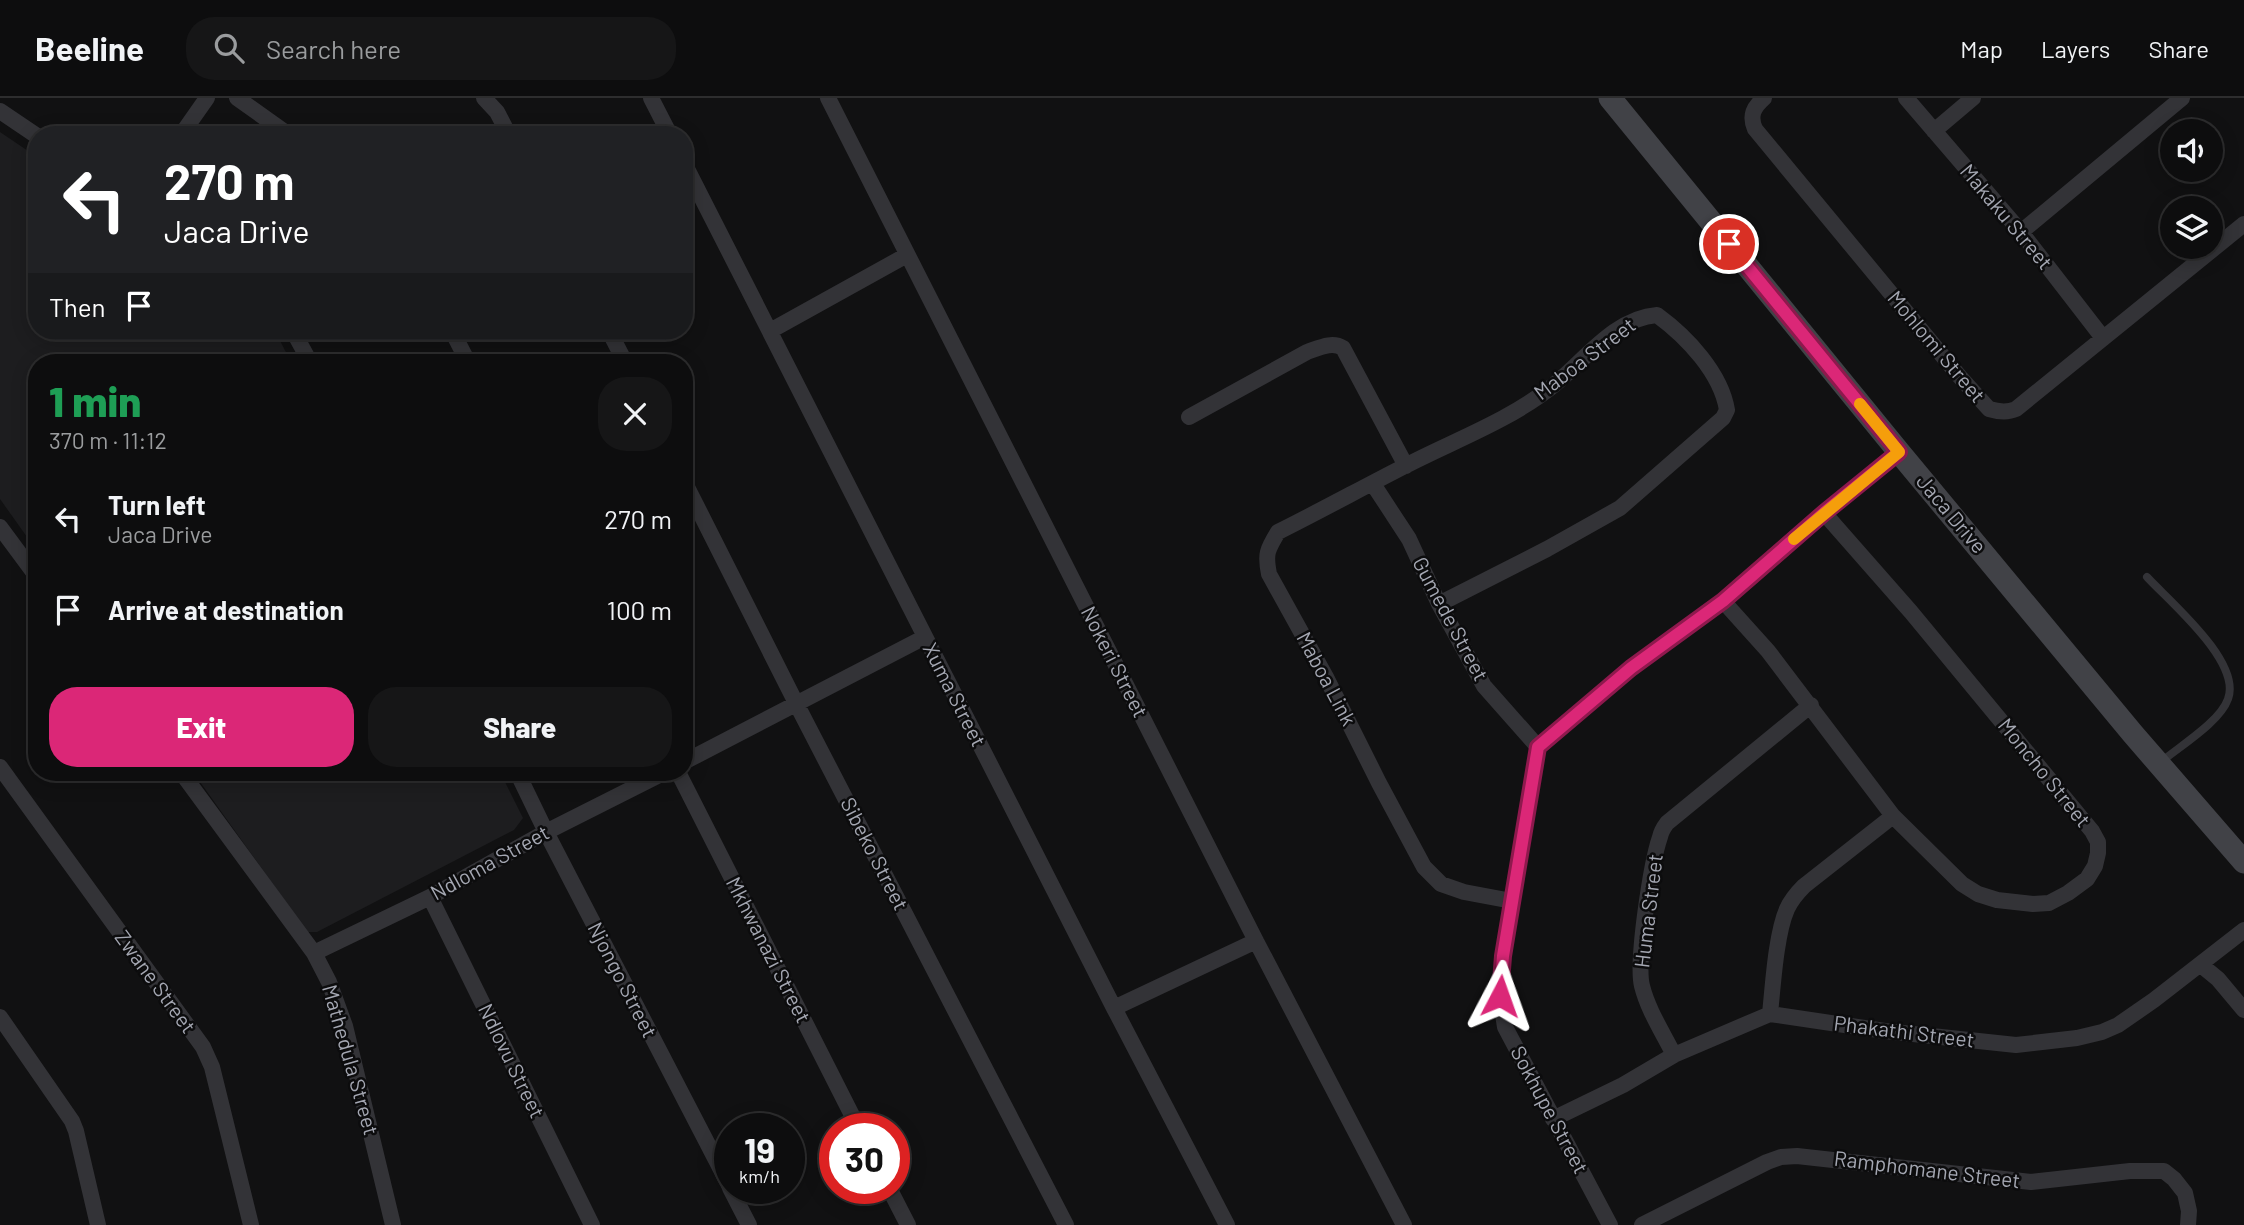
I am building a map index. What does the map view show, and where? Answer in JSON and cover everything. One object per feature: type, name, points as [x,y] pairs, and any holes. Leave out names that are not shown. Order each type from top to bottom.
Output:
[{"type":"street","points":[[187,126],[206,98]]},
{"type":"street","points":[[237,98],[276,126]]},
{"type":"street","points":[[484,98],[498,112],[505,126]]},
{"type":"street","points":[[651,98],[665,126]]},
{"type":"street","name":"Nokeri Street","points":[[828,98],[1256,941],[1404,1225]]},
{"type":"street","name":"Jaca Drive","points":[[1610,98],[1899,452],[2244,862]]},
{"type":"street","name":"Mohlomi Street","points":[[1764,98],[1755,106],[1751,117],[1755,129],[1989,410],[2003,412],[2016,409],[2244,224]]},
{"type":"street","name":"Makaku Street","points":[[1906,98],[2021,232],[2103,338]]},
{"type":"street","points":[[1934,131],[1973,98]]},
{"type":"street","points":[[2021,232],[2182,98]]},
{"type":"street","points":[[0,111],[28,130]]},
{"type":"street","name":"Xuma Street","points":[[693,181],[1227,1225]]},
{"type":"street","points":[[770,331],[907,256]]},
{"type":"street","name":"Maboa Street","points":[[1406,466],[1509,414],[1552,386],[1626,324],[1643,316],[1657,315],[1670,324],[1702,360],[1723,391],[1726,401],[1727,410],[1723,418],[1620,508],[1439,604]]},
{"type":"street","points":[[1189,417],[1307,352],[1328,345],[1339,345],[1406,466]]},
{"type":"street","points":[[1538,747],[1631,668],[1723,601],[1899,452]]},
{"type":"street","name":"Maboa Link","points":[[1406,466],[1278,532],[1266,557],[1269,574],[1326,677],[1424,867],[1441,884],[1464,892],[1512,901]]},
{"type":"street","name":"Gumede Street","points":[[1373,484],[1409,539],[1439,604],[1484,686],[1538,747]]},
{"type":"street","name":"Sibeko Street","points":[[693,499],[1066,1225]]},
{"type":"street","name":"Moncho Street","points":[[1723,601],[1811,705],[1893,816],[1962,884],[1978,894],[1997,900],[2033,904],[2049,903],[2087,879],[2095,866],[2098,853],[2098,842],[2092,831],[1911,612],[1824,513]]},
{"type":"street","points":[[0,527],[28,565]]},
{"type":"street","points":[[693,757],[925,637]]},
{"type":"street","name":"Huma Street","points":[[1674,1055],[1641,983],[1653,865],[1661,833],[1667,823],[1811,705]]},
{"type":"street","name":"Sokhupe Street","points":[[1538,747],[1503,956],[1500,996],[1505,1027],[1610,1225]]},
{"type":"street","name":"Zwane Street","points":[[0,767],[203,1047],[212,1067],[251,1225]]},
{"type":"street","name":"Mathedula Street","points":[[188,781],[314,953],[329,982],[345,1026],[393,1225]]},
{"type":"street","name":"Njongo Street","points":[[521,781],[714,1157]]},
{"type":"street","name":"Ndloma Street","points":[[314,953],[430,897],[546,832],[647,781]]},
{"type":"street","name":"Mkhwanazi Street","points":[[683,781],[851,1113]]},
{"type":"street","points":[[1553,1119],[1623,1085],[1674,1055],[1770,1014],[1781,929],[1791,900],[1804,886],[1893,816]]},
{"type":"street","name":"Ndlovu Street","points":[[430,897],[592,1225]]},
{"type":"street","name":"Phakathi Street","points":[[1770,1014],[1885,1031],[2016,1045],[2051,1042],[2102,1032],[2118,1025],[2244,930]]},
{"type":"street","points":[[1114,1008],[1256,941]]},
{"type":"street","points":[[2201,965],[2218,979],[2244,1010]]},
{"type":"street","points":[[0,1017],[72,1121],[98,1225]]},
{"type":"street","name":"Ramphomane Street","points":[[1642,1225],[1767,1162],[1781,1157],[1797,1156],[2031,1182],[2130,1171],[2164,1171],[2185,1193],[2189,1211],[2188,1225]]},
{"type":"street","name":"Njongo Street","points":[[738,1204],[749,1225]]},
{"type":"street","points":[[897,1204],[908,1225]]},
{"type":"lane","points":[[2147,577],[2206,640],[2218,657],[2230,687],[2228,699],[2220,713],[2158,763]]},
{"type":"shaded area","points":[[0,132],[28,151],[28,340],[280,340],[287,354],[28,354],[28,538],[0,499]]},
{"type":"shaded area","points":[[199,781],[504,781],[523,818],[514,830],[317,932],[307,932]]},
{"type":"slow traffic","points":[[1794,539],[1899,452],[1860,404]]},
{"type":"route","points":[[1500,996],[1503,956],[1538,747],[1631,668],[1723,601],[1899,452],[1729,244]]}]
